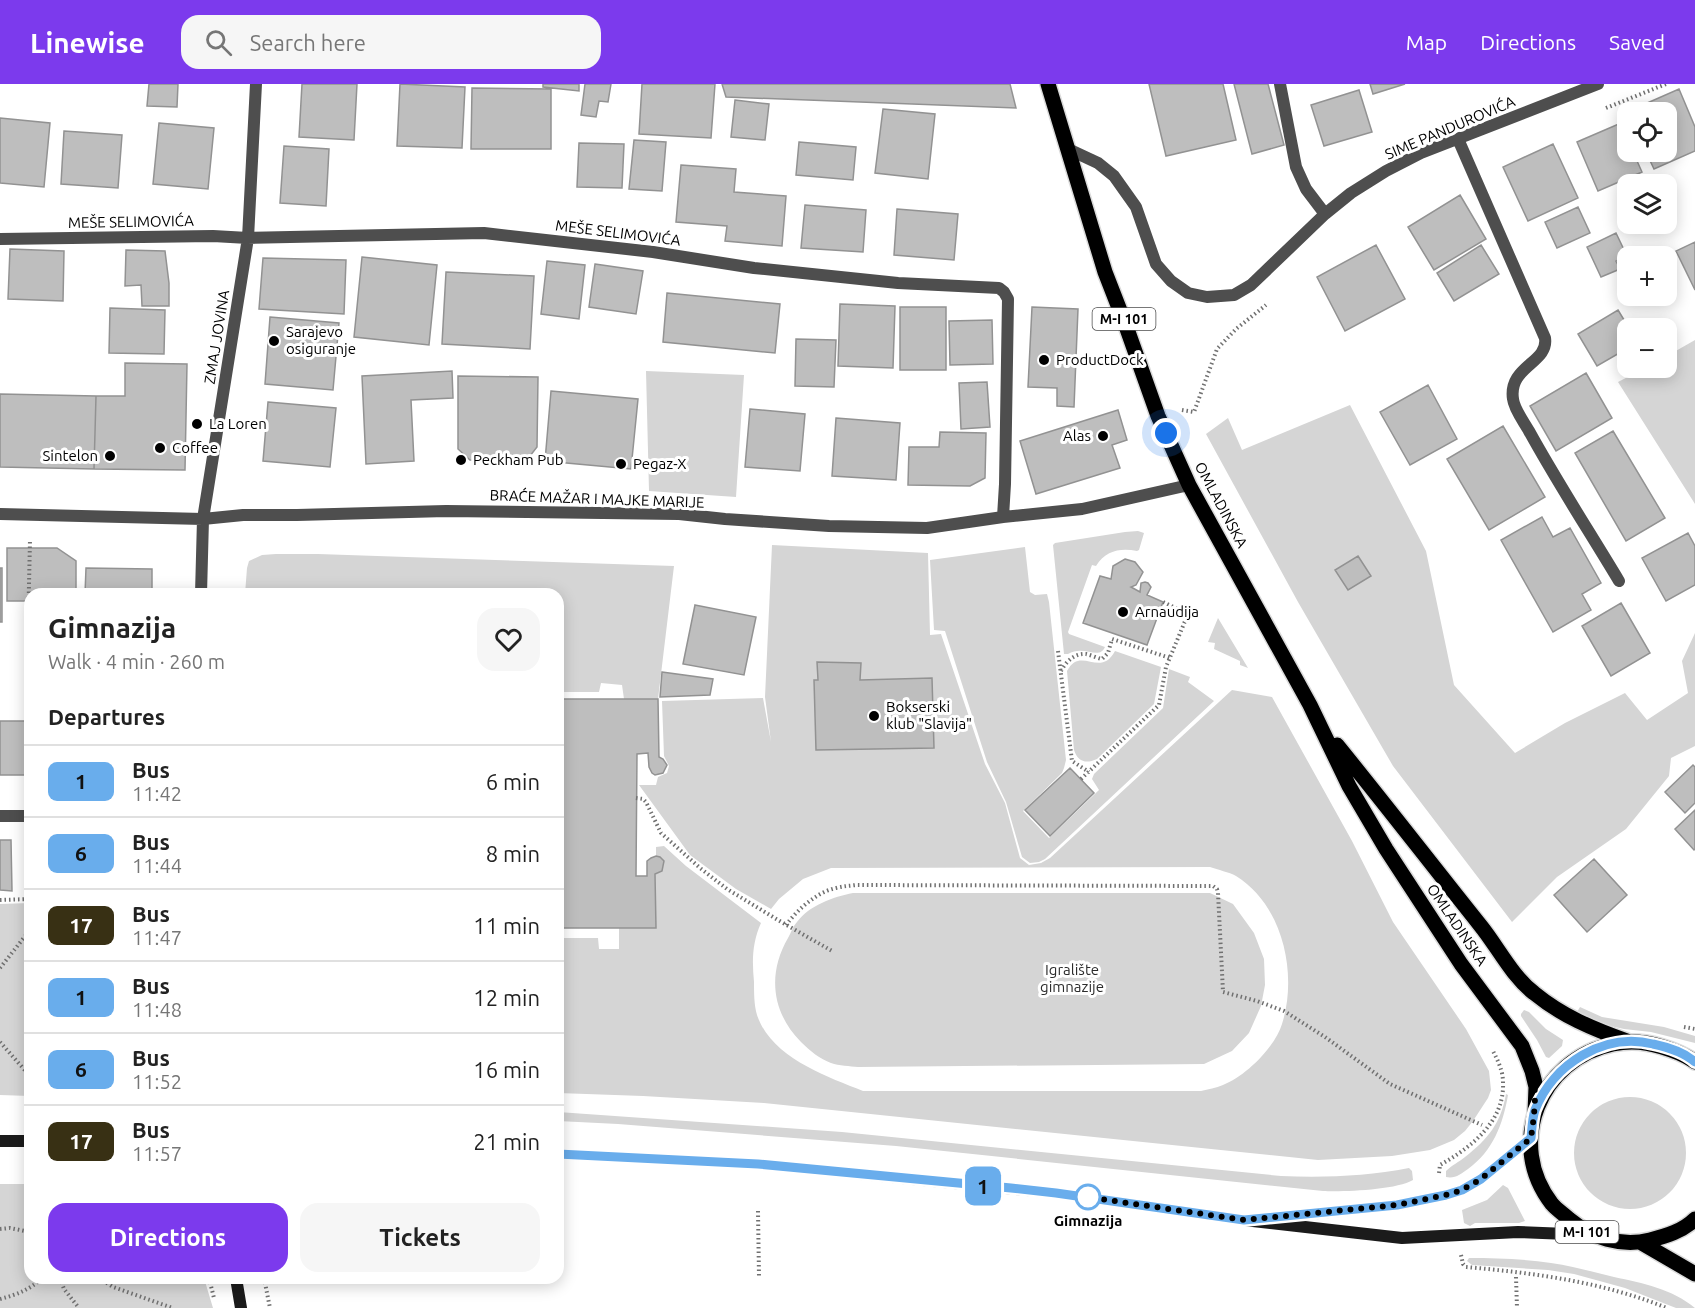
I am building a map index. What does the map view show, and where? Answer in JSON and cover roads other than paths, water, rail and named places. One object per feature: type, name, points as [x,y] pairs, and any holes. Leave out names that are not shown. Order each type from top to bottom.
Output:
[{"type":"main road","name":"OMLADINSKA","points":[[1048,84],[1105,272],[1158,416],[1189,485],[1322,726],[1350,786],[1386,849],[1461,964],[1502,1018],[1527,1056],[1536,1087],[1535,1112]]},
{"type":"main road","name":"OMLADINSKA","points":[[1322,726],[1527,988],[1580,1024],[1627,1041]]},
{"type":"main road","name":"M-I 101","points":[[1693,1060],[1664,1046],[1627,1041],[1599,1047],[1574,1059],[1553,1078],[1535,1112],[1531,1138],[1536,1174],[1543,1191],[1554,1206],[1580,1228],[1593,1235],[1609,1240],[1640,1242],[1667,1236],[1695,1219]]},
{"type":"main road","points":[[1244,1220],[1397,1205],[1446,1195],[1462,1190],[1481,1179],[1531,1138]]},
{"type":"main road","points":[[0,1141],[24,1141]]},
{"type":"main road","points":[[564,1154],[758,1164],[1045,1192],[1244,1220],[1402,1238],[1518,1232],[1593,1235]]},
{"type":"main road","name":"M-I 101","points":[[1640,1242],[1695,1274]]},
{"type":"main road","points":[[237,1284],[241,1308]]},
{"type":"street","name":"ZMAJ JOVINA","points":[[201,588],[203,519],[248,238],[256,84]]},
{"type":"street","points":[[1280,84],[1296,167],[1305,189],[1325,214]]},
{"type":"street","name":"SIME PANDUROVIĆA","points":[[1068,149],[1098,163],[1114,176],[1136,207],[1156,264],[1171,281],[1188,293],[1207,297],[1234,295],[1251,285],[1325,214],[1351,193],[1386,171],[1420,153],[1598,84]]},
{"type":"street","points":[[1458,139],[1545,338],[1546,345],[1542,354],[1514,380],[1513,400],[1537,445],[1619,581]]},
{"type":"street","name":"MEŠE SELIMOVIĆA","points":[[0,239],[213,236],[248,238],[484,233],[643,250],[754,268],[809,274],[898,283],[999,288],[1008,299],[1003,517]]},
{"type":"street","name":"BRAĆE MAŽAR I MAJKE MARIJE","points":[[0,514],[203,519],[253,515],[493,511],[679,514],[829,526],[927,528],[1083,509],[1189,485]]},
{"type":"street","points":[[0,816],[24,816]]},
{"type":"place","name":"Sarajevo osiguranje","points":[[274,341]]},
{"type":"place","name":"ProductDock","points":[[1044,360]]},
{"type":"place","name":"La Loren","points":[[197,424]]},
{"type":"place","name":"Alas","points":[[1103,436]]},
{"type":"place","name":"Coffee","points":[[160,448]]},
{"type":"place","name":"Sintelon","points":[[110,456]]},
{"type":"place","name":"Peckham Pub","points":[[461,460]]},
{"type":"place","name":"Pegaz-X","points":[[621,464]]},
{"type":"place","name":"Arnaudija","points":[[1123,612]]},
{"type":"place","name":"Bokserski klub \"Slavija\"","points":[[874,716]]},
{"type":"place","name":"Gimnazija","points":[[1088,1197]]},
{"type":"park label","name":"Igralište gimnazije","points":[[1072,978]]}]
